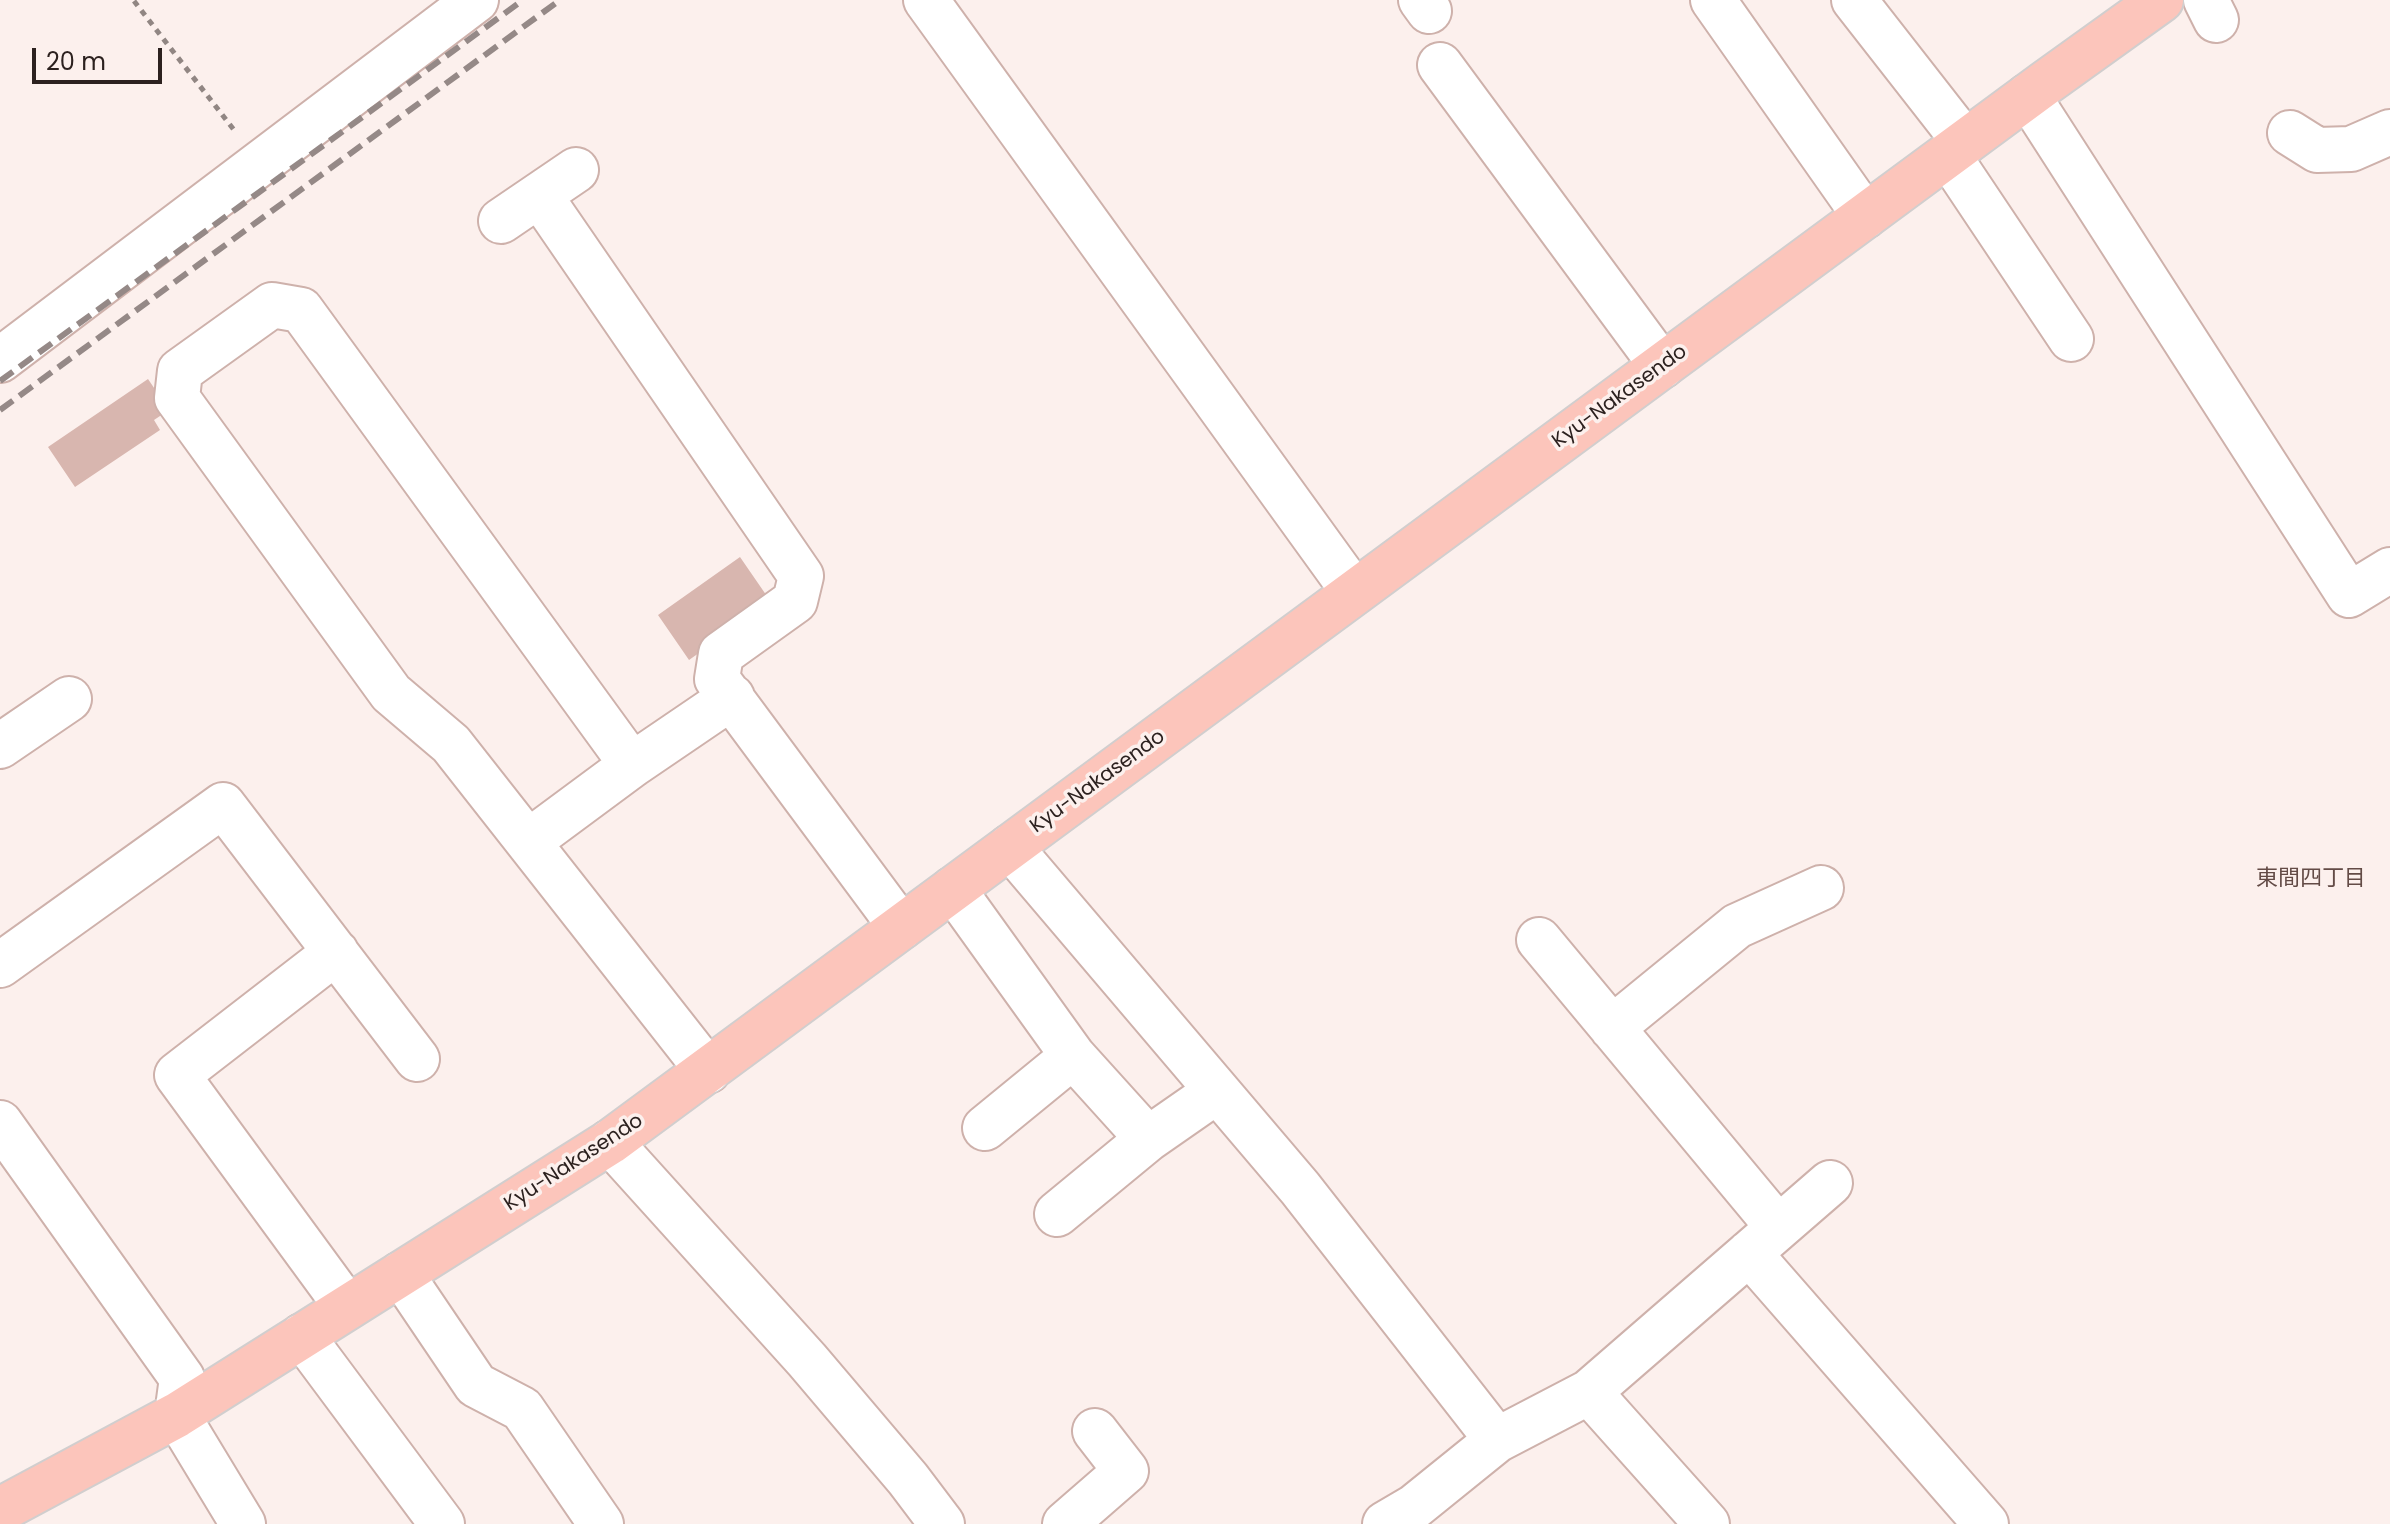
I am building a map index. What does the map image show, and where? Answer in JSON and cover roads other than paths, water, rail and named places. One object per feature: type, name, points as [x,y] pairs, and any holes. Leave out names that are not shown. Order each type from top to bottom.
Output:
[{"type":"main road","name":"Kyu-Nakasendo","points":[[0,1510],[177,1415],[610,1142],[2161,0]]},
{"type":"street","points":[[0,360],[476,0]]},
{"type":"street","points":[[926,0],[1354,592]]},
{"type":"street","points":[[1713,0],[1865,216]]},
{"type":"street","points":[[1854,0],[1957,148],[2071,339]]},
{"type":"street","points":[[1440,65],[1662,366]]},
{"type":"street","points":[[2028,96],[2349,595],[2390,570]]},
{"type":"street","points":[[2290,133],[2317,150],[2351,149],[2390,132]]},
{"type":"street","points":[[501,221],[576,170]]},
{"type":"street","points":[[540,196],[801,576],[795,601],[721,654],[717,679],[901,927]]},
{"type":"street","points":[[632,765],[301,310],[272,305],[180,371],[177,398],[391,693],[451,744],[708,1071]]},
{"type":"street","points":[[528,842],[632,765],[732,697]]},
{"type":"street","points":[[0,746],[69,699]]},
{"type":"street","points":[[0,965],[223,805],[417,1059]]},
{"type":"street","points":[[1010,847],[1300,1188],[1497,1440]]},
{"type":"street","points":[[1612,1028],[1737,926],[1821,888]]},
{"type":"street","points":[[953,889],[1073,1056],[1148,1139]]},
{"type":"street","points":[[1539,940],[1612,1028],[1764,1240],[1986,1524]]},
{"type":"street","points":[[336,952],[177,1075],[347,1307]]},
{"type":"street","points":[[985,1128],[1073,1056]]},
{"type":"street","points":[[1057,1214],[1148,1139],[1217,1091]]},
{"type":"street","points":[[0,1123],[182,1378],[177,1415],[243,1524]]},
{"type":"street","points":[[610,1142],[807,1360],[942,1524]]},
{"type":"street","points":[[1409,1518],[1497,1440],[1589,1392],[1830,1183]]},
{"type":"street","points":[[401,1274],[476,1385],[522,1409],[601,1524]]},
{"type":"street","points":[[302,1336],[442,1524]]},
{"type":"street","points":[[1589,1392],[1707,1524]]},
{"type":"street","points":[[1065,1524],[1126,1471],[1095,1431]]},
{"type":"railway","points":[[0,381],[523,0]]},
{"type":"railway","points":[[0,410],[560,0]]},
{"type":"district","name":"東間四丁目","points":[[2311,879]]}]
